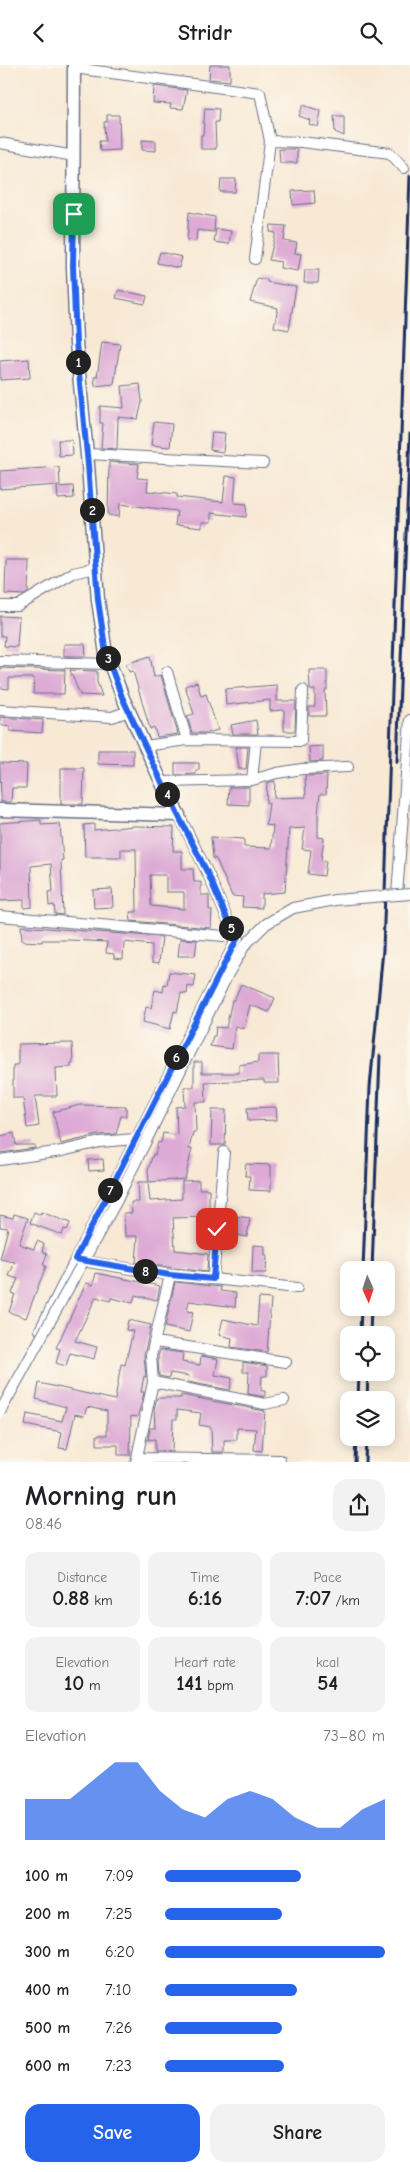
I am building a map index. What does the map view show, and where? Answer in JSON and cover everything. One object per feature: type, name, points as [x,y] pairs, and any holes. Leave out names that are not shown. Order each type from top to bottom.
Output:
[{"type":"street","points":[[0,1411],[238,937],[235,937],[209,876],[145,746],[106,654],[98,600],[76,343],[73,266],[74,67],[260,93],[270,141],[256,259]]},
{"type":"street","points":[[270,141],[301,142],[390,153],[404,168]]},
{"type":"street","points":[[0,143],[74,156]]},
{"type":"street","points":[[87,454],[262,463]]},
{"type":"street","points":[[0,606],[18,606],[73,573],[96,568]]},
{"type":"street","points":[[0,661],[110,664]]},
{"type":"street","points":[[167,672],[187,740]]},
{"type":"street","points":[[145,746],[187,740],[301,741],[303,689]]},
{"type":"street","points":[[0,710],[112,717],[129,711]]},
{"type":"street","points":[[397,895],[410,720]]},
{"type":"street","points":[[252,780],[256,741]]},
{"type":"street","points":[[162,782],[252,780],[294,770],[348,767]]},
{"type":"street","points":[[0,810],[179,815]]},
{"type":"street","points":[[0,1411],[116,1202],[228,974],[245,945],[266,924],[293,908],[335,900],[410,894]]},
{"type":"street","points":[[0,916],[235,937]]},
{"type":"street","points":[[0,1160],[62,1151],[100,1142],[135,1139]]},
{"type":"street","points":[[213,1279],[224,1152]]},
{"type":"street","points":[[75,1259],[170,1275],[297,1288]]},
{"type":"street","points":[[170,1275],[151,1356],[153,1382],[136,1460],[280,1460]]},
{"type":"street","points":[[155,1342],[286,1362]]},
{"type":"street","points":[[153,1382],[264,1404],[284,1400]]},
{"type":"building","points":[[210,65],[230,65],[230,81],[209,79]]},
{"type":"building","points":[[154,86],[187,90],[183,109],[170,108],[171,104],[153,103]]},
{"type":"building","points":[[303,105],[321,111],[318,127],[309,124],[310,120],[299,116]]},
{"type":"building","points":[[205,108],[219,109],[218,122],[215,122],[216,149],[201,149]]},
{"type":"building","points":[[107,115],[119,115],[120,150],[100,151],[99,141],[105,141],[104,122],[107,122]]},
{"type":"building","points":[[334,116],[344,116],[344,136],[335,132]]},
{"type":"building","points":[[142,140],[156,141],[156,151],[142,150]]},
{"type":"building","points":[[279,149],[297,149],[297,163],[280,163]]},
{"type":"building","points":[[221,179],[236,179],[235,192],[220,192]]},
{"type":"building","points":[[314,190],[315,203],[293,205],[292,191]]},
{"type":"building","points":[[189,212],[215,217],[214,232],[197,230],[196,241],[187,240]]},
{"type":"building","points":[[271,225],[286,226],[284,241],[297,243],[295,253],[301,254],[298,271],[280,268],[281,262],[269,260],[276,233],[270,232]]},
{"type":"building","points":[[216,229],[231,231],[229,244],[214,242]]},
{"type":"building","points":[[160,252],[182,257],[179,268],[157,263]]},
{"type":"building","points":[[305,270],[319,270],[318,283],[304,283]]},
{"type":"building","points":[[257,278],[267,280],[267,282],[296,287],[289,330],[274,327],[278,308],[250,302]]},
{"type":"building","points":[[118,290],[147,296],[145,304],[116,298]]},
{"type":"building","points":[[102,342],[120,344],[114,384],[95,386],[94,377],[97,377]]},
{"type":"building","points":[[29,359],[30,378],[0,380],[0,361]]},
{"type":"building","points":[[140,384],[142,402],[138,419],[118,417],[117,449],[101,448],[103,423],[100,423],[100,406],[124,408],[122,386]]},
{"type":"building","points":[[154,422],[172,424],[170,447],[151,445]]},
{"type":"building","points":[[212,432],[225,433],[223,452],[210,450]]},
{"type":"building","points":[[58,440],[72,440],[73,455],[59,456]]},
{"type":"building","points":[[109,462],[139,464],[137,478],[148,479],[147,491],[177,494],[177,497],[223,502],[226,476],[236,477],[234,503],[247,504],[246,517],[211,513],[211,522],[202,522],[202,528],[175,525],[177,511],[120,504],[119,517],[108,515]]},
{"type":"building","points":[[59,467],[60,485],[0,489],[0,471]]},
{"type":"building","points":[[73,486],[74,498],[58,499],[57,487]]},
{"type":"building","points":[[6,560],[29,560],[28,592],[24,595],[5,594]]},
{"type":"building","points":[[0,616],[19,617],[17,647],[4,646],[5,636],[0,636]]},
{"type":"building","points":[[64,644],[85,644],[86,656],[64,656]]},
{"type":"building","points":[[150,656],[154,677],[161,675],[178,734],[157,737],[154,727],[150,729],[133,671],[129,672],[126,664]]},
{"type":"building","points":[[0,668],[65,670],[64,694],[33,694],[34,678],[9,678],[9,689],[0,688]]},
{"type":"building","points":[[70,670],[97,671],[97,682],[102,696],[80,695]]},
{"type":"building","points":[[309,670],[327,670],[327,690],[325,690],[326,716],[309,716],[309,707],[315,707],[315,690],[310,690]]},
{"type":"building","points":[[197,682],[201,696],[206,694],[218,730],[207,733],[192,733],[187,716],[194,714],[185,686]]},
{"type":"building","points":[[277,685],[277,701],[296,701],[295,731],[284,731],[284,710],[270,711],[270,700],[226,705],[225,689]]},
{"type":"building","points":[[0,717],[43,720],[42,733],[10,731],[10,726],[0,725]]},
{"type":"building","points":[[256,720],[258,734],[233,734],[231,725]]},
{"type":"building","points":[[323,746],[323,761],[310,762],[309,747]]},
{"type":"building","points":[[236,747],[248,747],[246,769],[239,769]]},
{"type":"building","points":[[98,750],[133,750],[133,765],[98,764]]},
{"type":"building","points":[[0,763],[27,764],[26,788],[12,788],[11,802],[1,802]]},
{"type":"building","points":[[175,763],[199,763],[199,770],[196,770],[196,774],[175,775]]},
{"type":"building","points":[[61,768],[84,768],[83,804],[61,804]]},
{"type":"building","points":[[327,775],[326,794],[320,794],[318,814],[318,837],[324,838],[321,860],[326,861],[324,876],[308,874],[311,850],[302,849],[305,828],[289,829],[285,892],[262,894],[262,908],[242,907],[243,897],[232,896],[216,859],[213,858],[211,837],[244,839],[244,847],[271,848],[273,826],[266,825],[269,803],[266,803],[267,783],[275,781],[274,798],[306,797],[305,776]]},
{"type":"building","points":[[229,787],[249,787],[249,805],[228,804]]},
{"type":"building","points":[[41,820],[41,825],[60,824],[63,860],[61,860],[63,915],[55,914],[54,905],[49,906],[48,892],[53,891],[51,864],[31,866],[32,907],[24,908],[24,900],[0,901],[0,823]]},
{"type":"building","points":[[94,824],[94,830],[134,826],[174,827],[173,851],[182,851],[182,869],[193,869],[194,882],[201,882],[201,895],[209,895],[209,910],[212,910],[211,928],[131,921],[130,912],[137,912],[136,849],[121,849],[121,857],[85,857],[84,825]],"holes":[[[150,875],[166,875],[166,892],[184,892],[184,909],[151,906]]]},
{"type":"building","points":[[112,889],[113,907],[94,908],[93,890]]},
{"type":"building","points":[[21,926],[162,937],[159,963],[152,962],[152,945],[124,942],[123,959],[114,958],[114,954],[106,953],[107,942],[70,940],[22,941]]},
{"type":"building","points":[[180,939],[197,940],[195,956],[178,956]]},
{"type":"building","points":[[169,972],[196,975],[194,987],[188,986],[187,994],[181,993],[177,1012],[174,1011],[170,1029],[143,1022],[146,1007],[151,1008],[155,990],[163,992],[164,984],[167,985]]},
{"type":"building","points":[[241,984],[275,998],[269,1012],[250,1005],[244,1028],[235,1026],[232,1049],[210,1046],[213,1036],[215,1036],[216,1027],[226,1028],[232,1000],[234,1000]]},
{"type":"building","points":[[72,1043],[73,1063],[71,1063],[71,1067],[56,1068],[57,1096],[35,1096],[39,1126],[27,1128],[23,1098],[13,1098],[13,1065],[18,1065],[18,1044]]},
{"type":"building","points":[[258,1055],[278,1055],[279,1083],[264,1083],[264,1080],[205,1082],[206,1102],[195,1102],[196,1132],[193,1132],[189,1149],[192,1149],[185,1179],[149,1182],[148,1170],[153,1154],[155,1155],[158,1142],[161,1143],[163,1133],[177,1135],[176,1107],[185,1106],[184,1087],[194,1087],[194,1062],[202,1062],[202,1073],[239,1073],[239,1065],[258,1062]]},
{"type":"building","points":[[80,1105],[126,1106],[126,1116],[121,1116],[116,1134],[98,1135],[61,1144],[53,1112]]},
{"type":"building","points":[[276,1107],[277,1120],[248,1121],[247,1108]]},
{"type":"building","points":[[212,1110],[226,1110],[225,1145],[211,1145]]},
{"type":"building","points":[[14,1133],[16,1145],[35,1145],[35,1148],[0,1153],[0,1136]]},
{"type":"building","points":[[103,1159],[104,1170],[89,1171],[88,1160]]},
{"type":"building","points":[[246,1164],[271,1165],[271,1191],[249,1190],[250,1176],[245,1176]]},
{"type":"building","points":[[199,1180],[199,1189],[209,1189],[209,1217],[173,1218],[175,1250],[208,1254],[207,1272],[136,1263],[138,1236],[125,1236],[124,1213],[132,1213],[131,1202],[139,1202],[138,1182],[148,1182],[150,1201],[182,1199],[182,1181]]},
{"type":"building","points":[[34,1212],[41,1215],[41,1212],[70,1223],[67,1230],[64,1229],[62,1235],[30,1223]]},
{"type":"building","points":[[14,1214],[28,1218],[19,1244],[34,1249],[37,1241],[44,1244],[42,1252],[47,1254],[43,1265],[46,1266],[26,1318],[9,1312],[15,1294],[12,1293],[18,1279],[9,1276],[15,1262],[0,1259],[8,1228],[0,1227],[0,1215],[13,1218]]},
{"type":"building","points":[[228,1215],[250,1218],[247,1237],[225,1233]]},
{"type":"building","points":[[253,1245],[265,1246],[265,1255],[267,1255],[266,1273],[252,1273]]},
{"type":"building","points":[[96,1273],[160,1286],[157,1300],[135,1295],[133,1303],[111,1298],[110,1301],[96,1297],[75,1341],[97,1347],[94,1359],[70,1353],[66,1366],[56,1363],[60,1349],[56,1348],[86,1283],[93,1285]]},
{"type":"building","points":[[175,1282],[221,1287],[220,1291],[236,1293],[235,1307],[189,1301],[187,1311],[193,1312],[189,1332],[165,1327]]},
{"type":"building","points":[[259,1298],[271,1299],[267,1352],[231,1347],[232,1338],[219,1335],[223,1319],[257,1326]]},
{"type":"building","points":[[128,1320],[151,1325],[144,1355],[146,1377],[144,1376],[141,1392],[144,1392],[141,1406],[137,1417],[131,1416],[130,1455],[118,1455],[118,1445],[97,1445],[97,1435],[107,1435],[107,1411],[87,1407],[84,1416],[75,1414],[67,1449],[59,1448],[62,1432],[25,1425],[27,1414],[62,1421],[66,1407],[36,1399],[39,1383],[115,1400],[121,1364],[125,1365],[133,1331],[126,1330]]},
{"type":"building","points":[[160,1350],[183,1353],[182,1362],[200,1365],[201,1356],[218,1359],[215,1375],[232,1378],[230,1390],[188,1382],[189,1376],[170,1373],[169,1378],[159,1376],[158,1357]]},
{"type":"building","points":[[243,1362],[267,1366],[267,1376],[262,1376],[261,1391],[265,1391],[265,1397],[248,1394],[249,1372],[243,1372]]},
{"type":"building","points":[[181,1395],[265,1411],[262,1451],[254,1450],[256,1429],[237,1428],[237,1440],[224,1440],[224,1452],[212,1452],[211,1427],[199,1425],[201,1413],[177,1410],[177,1419],[173,1419],[172,1452],[155,1451],[155,1439],[148,1440],[150,1428],[155,1428],[154,1409],[157,1398],[181,1398]]},
{"type":"railway","points":[[363,1261],[370,1087],[383,950],[410,176]]},
{"type":"railway","points":[[397,762],[410,434]]},
{"type":"railway","points":[[372,1261],[380,1056]]},
{"type":"railway","points":[[360,1326],[361,1316]]},
{"type":"railway","points":[[370,1326],[371,1316]]},
{"type":"railway","points":[[358,1391],[359,1381]]},
{"type":"railway","points":[[367,1391],[368,1381]]},
{"type":"railway","points":[[355,1462],[356,1446]]},
{"type":"railway","points":[[365,1462],[366,1446]]},
{"type":"route","points":[[74,214],[73,266],[76,343],[88,465],[98,600],[106,654],[122,697],[166,791],[209,876],[235,937],[238,937],[220,969],[75,1259],[170,1275],[213,1279],[217,1229]]}]
